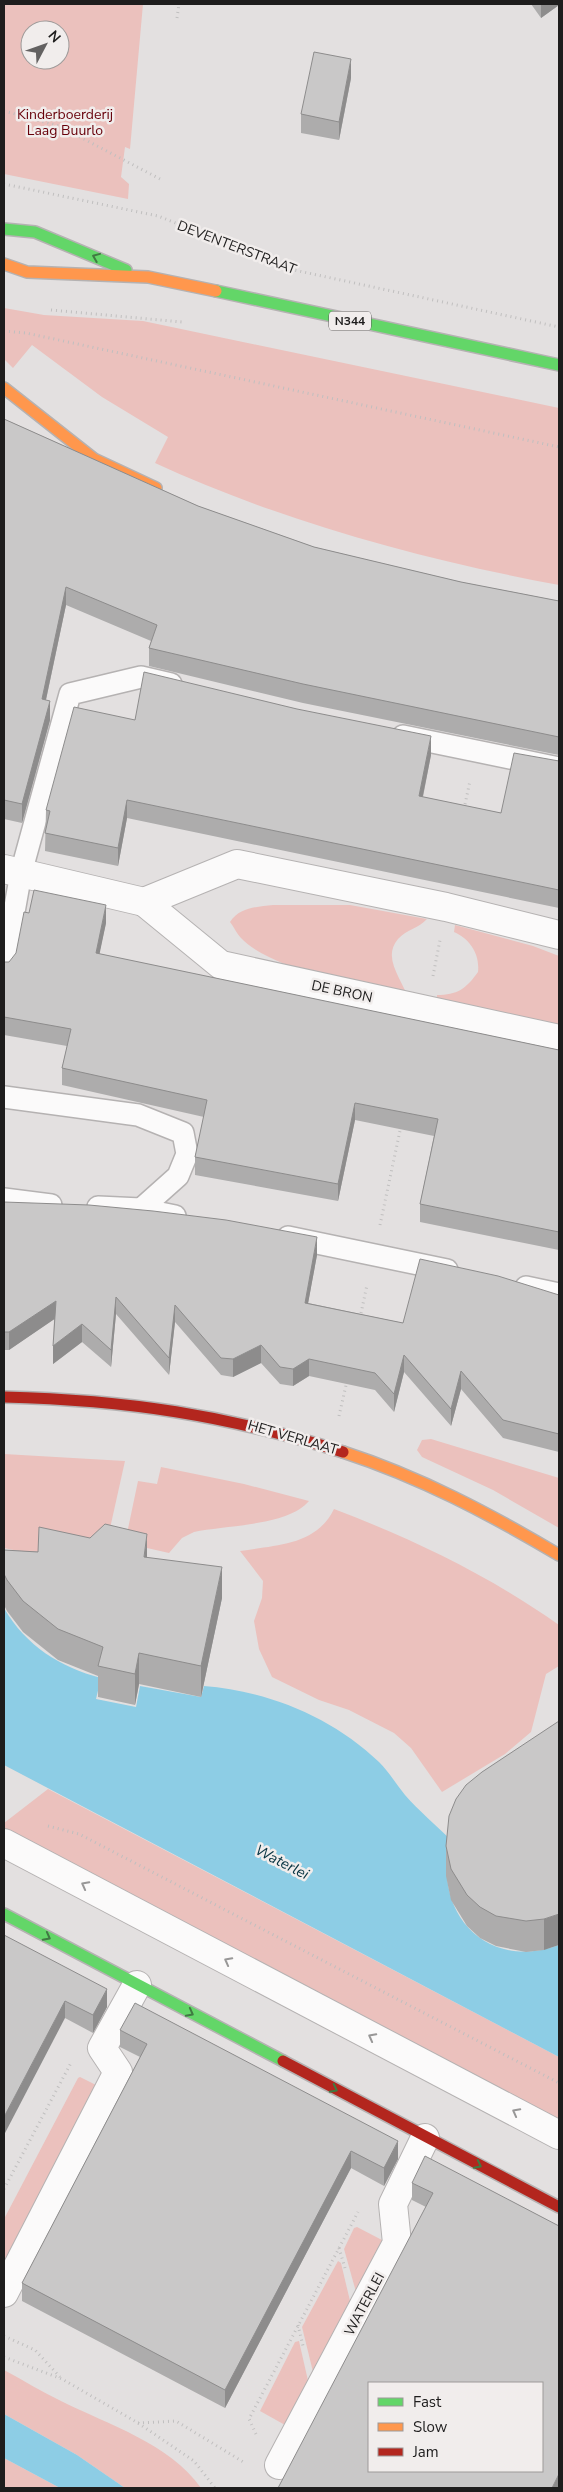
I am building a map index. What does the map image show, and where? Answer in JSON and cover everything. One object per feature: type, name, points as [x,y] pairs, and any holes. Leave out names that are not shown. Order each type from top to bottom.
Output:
[{"type":"street","name":"N344","points":[[4,229],[35,232],[141,276]]},
{"type":"street","name":"N344","points":[[4,264],[27,272],[141,276],[559,365]]},
{"type":"street","points":[[4,388],[94,459],[170,494]]},
{"type":"street","points":[[144,902],[237,864],[446,907],[559,935]]},
{"type":"street","name":"DE BRON","points":[[12,871],[144,902],[220,965],[559,1039]]},
{"type":"street","name":"HET VERLAAT","points":[[4,1397],[123,1402],[201,1414],[282,1433],[343,1451],[427,1485],[506,1524],[559,1555]]},
{"type":"street","points":[[4,1843],[559,2135]]},
{"type":"street","points":[[4,1914],[425,2138],[559,2207]]},
{"type":"street","points":[[4,2293],[118,2072],[102,2048],[136,1985]]},
{"type":"street","points":[[393,2204],[425,2138]]},
{"type":"street","name":"WATERLEI","points":[[274,2466],[397,2243],[393,2204]]},
{"type":"lane","points":[[4,968],[12,871],[70,694],[141,677],[188,688]]},
{"type":"lane","points":[[386,732],[559,768]]},
{"type":"lane","points":[[4,1097],[138,1115],[183,1133],[187,1154],[178,1176],[141,1209]]},
{"type":"lane","points":[[4,1199],[34,1205],[141,1209],[198,1220]]},
{"type":"lane","points":[[265,1232],[467,1274]]},
{"type":"lane","points":[[504,1282],[559,1294]]},
{"type":"path","points":[[177,18],[179,4]]},
{"type":"path","points":[[4,111],[60,126],[162,180]]},
{"type":"path","name":"DEVENTERSTRAAT","points":[[4,184],[158,216],[294,270],[559,327]]},
{"type":"path","points":[[44,309],[184,322]]},
{"type":"path","points":[[4,330],[26,332],[559,447]]},
{"type":"path","points":[[40,1825],[64,1828],[79,1834],[559,2083]]},
{"type":"path","points":[[4,2189],[72,2060],[102,2048]]},
{"type":"path","points":[[138,2423],[176,2421],[258,2471],[274,2466],[249,2419],[357,2212],[393,2204]]},
{"type":"path","points":[[4,2336],[35,2350],[62,2379]]},
{"type":"path","points":[[4,2357],[62,2379],[138,2423],[194,2461],[215,2488]]},
{"type":"green space","name":"Kinderboerderij Laag Buurlo","points":[[4,4],[143,4],[130,149],[125,147],[121,177],[129,184],[128,199],[4,174]]},
{"type":"green space","points":[[4,308],[44,315],[143,321],[559,408],[559,585],[404,551],[303,521],[204,484],[155,463],[168,437],[102,397],[32,345],[13,368],[4,359]]},
{"type":"green space","points":[[273,905],[350,905],[427,919],[401,936],[393,947],[392,954],[395,970],[409,1001],[295,968],[254,949],[241,938],[230,922],[239,913],[244,911],[255,907]]},
{"type":"green space","points":[[455,925],[533,946],[559,956],[559,1024],[534,1025],[437,1007],[437,995],[450,994],[461,990],[478,972],[476,953],[465,939],[454,932]]},
{"type":"green space","points":[[431,1439],[559,1478],[559,1528],[493,1490],[422,1457],[417,1450],[422,1440]]},
{"type":"green space","points":[[4,1454],[125,1461],[101,1569],[4,1548]]},
{"type":"green space","points":[[161,1467],[244,1484],[309,1501],[299,1509],[272,1520],[194,1532],[182,1538],[169,1553],[125,1543],[138,1481],[157,1484]]},
{"type":"green space","points":[[334,1509],[393,1533],[450,1560],[506,1590],[559,1625],[559,1666],[546,1674],[531,1732],[505,1754],[442,1792],[411,1748],[394,1733],[349,1710],[319,1700],[272,1677],[259,1649],[254,1621],[262,1598],[263,1581],[240,1551],[280,1545],[306,1537],[326,1521]]},
{"type":"green space","points":[[48,1789],[559,2057],[559,2122],[4,1831],[4,1823]]},
{"type":"green space","points":[[80,2077],[98,2086],[4,2270],[4,2219]]},
{"type":"green space","points":[[357,2227],[382,2240],[383,2243],[356,2292],[344,2249],[354,2228]]},
{"type":"green space","points":[[338,2261],[341,2263],[351,2305],[313,2372],[302,2327]]},
{"type":"green space","points":[[299,2341],[309,2385],[285,2425],[260,2411],[295,2342]]},
{"type":"green space","points":[[4,2370],[155,2447],[188,2472],[201,2488],[125,2488],[77,2455],[4,2414]]},
{"type":"green space","points":[[4,2458],[60,2488],[4,2488]]},
{"type":"water","name":"Waterlei","points":[[4,1608],[23,1633],[45,1653],[72,1668],[101,1678],[96,1699],[136,1707],[140,1686],[201,1697],[204,1686],[228,1689],[275,1700],[298,1709],[320,1719],[361,1746],[383,1766],[410,1801],[451,1840],[447,1866],[449,1891],[457,1912],[470,1930],[487,1943],[509,1950],[533,1951],[559,1945],[559,2057],[4,1765]]},
{"type":"water","points":[[4,2414],[77,2455],[125,2488],[60,2488],[4,2458]]},
{"type":"building","points":[[314,52],[351,59],[339,122],[301,114]]},
{"type":"building","points":[[4,419],[198,506],[314,547],[461,582],[559,601],[559,737],[303,684],[149,648],[157,625],[66,587],[42,699],[50,701],[22,804],[4,800]]},
{"type":"building","points":[[144,672],[297,709],[431,736],[419,796],[501,813],[514,753],[559,761],[559,890],[127,800],[118,848],[45,833],[50,811],[46,810],[74,707],[135,720]]},
{"type":"building","points":[[34,890],[106,905],[96,953],[559,1050],[559,1232],[420,1204],[438,1119],[355,1103],[338,1184],[195,1157],[207,1100],[62,1068],[71,1029],[4,1017],[4,962],[9,962],[16,953],[24,912],[29,913]]},
{"type":"building","points":[[4,1202],[89,1205],[153,1211],[226,1220],[317,1237],[305,1303],[403,1323],[420,1259],[498,1276],[559,1295],[559,1434],[503,1420],[461,1371],[451,1409],[404,1355],[394,1394],[375,1373],[309,1359],[293,1369],[280,1367],[261,1345],[233,1359],[221,1358],[175,1305],[169,1358],[116,1297],[111,1350],[82,1324],[53,1346],[56,1301],[9,1332],[4,1332]]},
{"type":"building","points":[[105,1524],[147,1534],[144,1557],[222,1567],[201,1666],[139,1653],[135,1674],[98,1666],[103,1647],[58,1629],[23,1601],[7,1580],[4,1574],[4,1550],[38,1552],[39,1527],[90,1538]]},
{"type":"building","points":[[559,1721],[559,1914],[544,1919],[526,1921],[496,1916],[480,1907],[467,1895],[451,1869],[446,1846],[449,1816],[456,1799],[466,1785],[482,1772]]},
{"type":"building","points":[[4,1935],[107,1989],[93,2015],[65,2001],[4,2117]]},
{"type":"building","points":[[135,2003],[398,2141],[384,2168],[351,2151],[225,2390],[22,2283],[147,2044],[120,2030]]},
{"type":"building","points":[[425,2156],[559,2226],[559,2474],[552,2488],[278,2488],[433,2193],[412,2183]]},
{"type":"traffic: fast","points":[[4,229],[35,232],[126,270]]},
{"type":"traffic: fast","points":[[216,291],[559,365]]},
{"type":"traffic: fast","points":[[4,1914],[283,2061]]},
{"type":"traffic: slow","points":[[4,264],[27,272],[148,277],[216,291]]},
{"type":"traffic: slow","points":[[4,388],[94,459],[156,488]]},
{"type":"traffic: slow","points":[[343,1452],[427,1485],[507,1525],[559,1555]]},
{"type":"traffic: jam","points":[[4,1397],[92,1402],[176,1412],[258,1428],[343,1452]]},
{"type":"traffic: jam","points":[[283,2061],[559,2207]]}]
